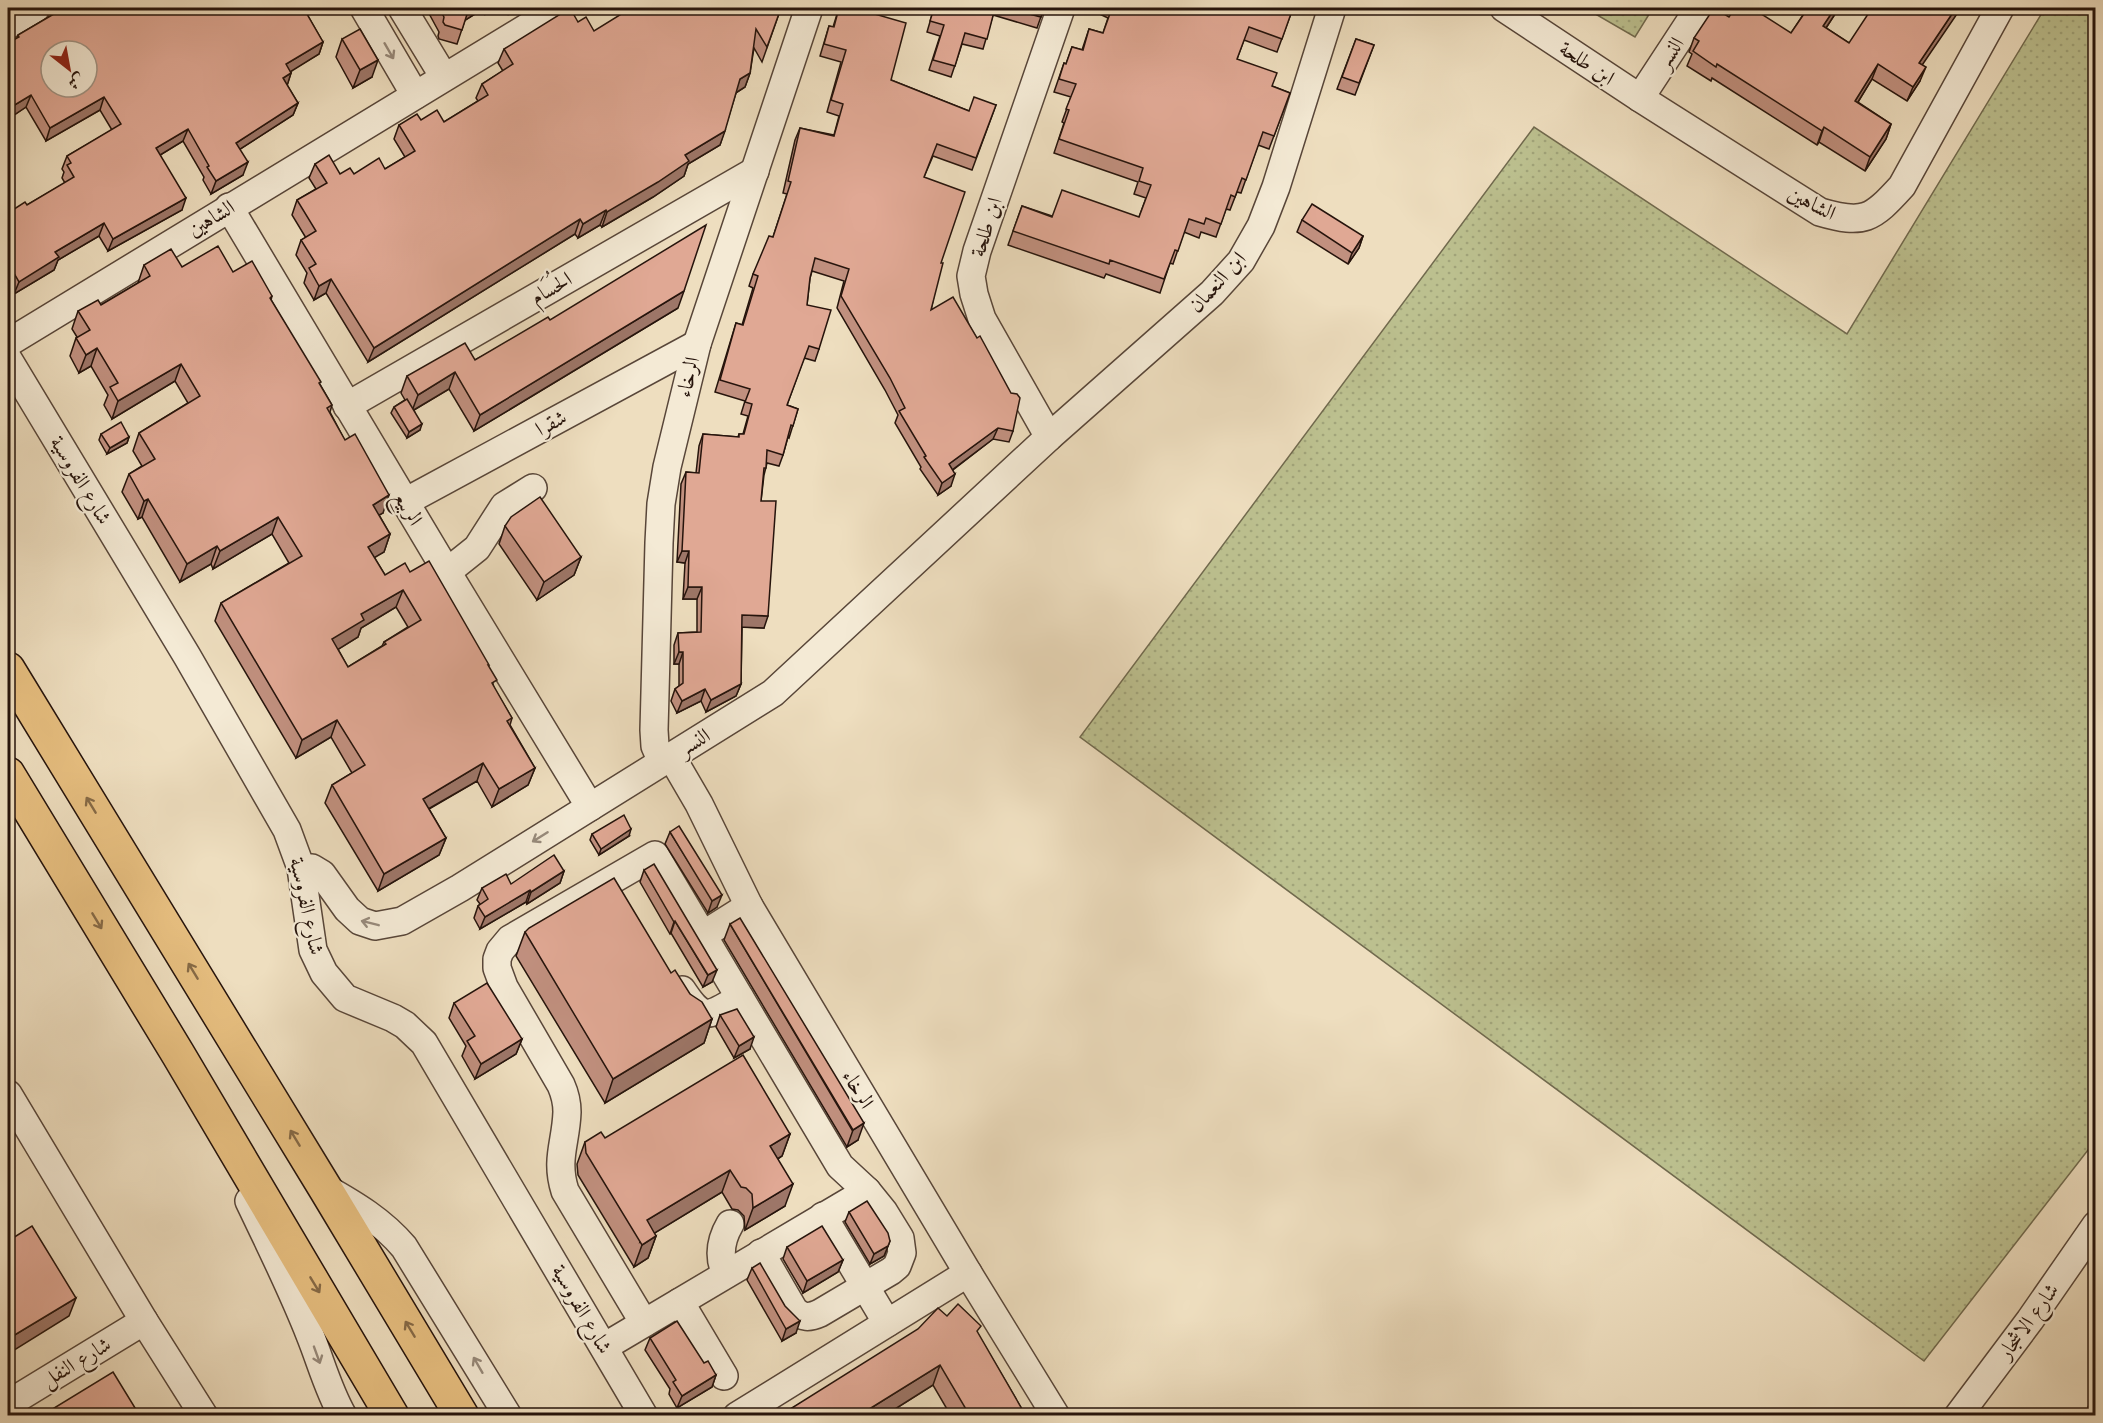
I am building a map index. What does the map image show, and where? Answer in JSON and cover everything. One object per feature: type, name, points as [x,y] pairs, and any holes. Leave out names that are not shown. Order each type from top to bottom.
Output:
[{"type":"highway","points":[[8,669],[462,1416]]},
{"type":"highway","points":[[8,774],[178,1054],[392,1416]]},
{"type":"street","points":[[8,25],[36,8]]},
{"type":"street","points":[[364,8],[415,95]]},
{"type":"street","points":[[402,8],[444,77]]},
{"type":"street","name":"الشاهين","points":[[8,343],[559,8]]},
{"type":"street","name":"الرخاء","points":[[809,8],[697,344],[671,447],[661,504],[654,738],[666,759],[699,804],[749,906],[1056,1416]]},
{"type":"street","name":"ابن طلحة","points":[[1049,437],[982,319],[971,276],[977,251],[1061,8]]},
{"type":"street","name":"ابن النعمان","points":[[1049,437],[1212,293],[1240,261],[1261,226],[1276,187],[1332,8]]},
{"type":"street","name":"ابن طلحة","points":[[1504,8],[1641,98]]},
{"type":"street","name":"النسر","points":[[1641,98],[1699,8]]},
{"type":"street","name":"الشاهين","points":[[1641,98],[1820,212],[1844,219],[1868,217],[1885,205],[1902,186],[2000,8]]},
{"type":"street","name":"الحُسَام","points":[[347,406],[755,171]]},
{"type":"street","name":"الربيع","points":[[229,207],[590,807]]},
{"type":"street","name":"شقرا","points":[[405,502],[697,344]]},
{"type":"street","name":"شارع الفروسية","points":[[8,359],[272,802],[293,843],[301,868],[312,941],[324,973],[345,998],[393,1018],[405,1025],[424,1043],[644,1416]]},
{"type":"street","name":"النسر","points":[[301,868],[312,868],[322,874],[347,909],[360,921],[375,926],[389,925],[412,916],[773,693],[1049,437]]},
{"type":"street","points":[[447,572],[477,548],[504,506],[533,488]]},
{"type":"street","points":[[644,1323],[565,1191],[560,1165],[567,1112],[566,1098],[561,1085],[504,987],[497,968],[500,951],[510,939],[619,889],[655,855],[840,1166],[867,1191],[884,1212],[900,1238],[902,1253],[897,1266],[891,1271],[820,1313],[809,1317],[794,1310],[761,1253]]},
{"type":"street","points":[[703,935],[749,906]]},
{"type":"street","points":[[668,969],[695,1009],[702,1013],[716,1012],[740,998]]},
{"type":"street","points":[[178,1054],[285,1275],[311,1336],[326,1381],[343,1416]]},
{"type":"street","points":[[8,1094],[16,1124],[204,1416]]},
{"type":"street","points":[[325,1188],[374,1218],[404,1247],[508,1416]]},
{"type":"street","points":[[604,1347],[867,1191]]},
{"type":"street","points":[[823,1216],[887,1323]]},
{"type":"street","points":[[726,1274],[720,1250],[730,1224]]},
{"type":"street","name":"شارع الاشجار","points":[[1958,1416],[2030,1320],[2096,1225]]},
{"type":"street","points":[[737,1416],[968,1273]]},
{"type":"street","points":[[680,1302],[724,1376]]},
{"type":"street","name":"شارع النفل","points":[[8,1404],[144,1321]]},
{"type":"green space","points":[[1585,8],[1653,8],[1635,37]]},
{"type":"green space","points":[[2045,8],[2096,8],[2095,1141],[1924,1361],[1080,737],[1534,127],[1847,334]]},
{"type":"building","points":[[64,8],[307,8],[304,9],[323,42],[286,64],[291,73],[283,78],[298,103],[236,143],[248,162],[216,181],[188,129],[156,148],[186,198],[113,239],[104,223],[55,252],[59,257],[19,282],[8,263],[8,213],[25,202],[27,205],[74,177],[67,165],[71,163],[67,156],[121,124],[104,97],[50,128],[31,95],[8,109],[8,71],[14,67],[8,55],[8,43],[19,37],[18,35]]},
{"type":"building","points":[[439,8],[469,8],[462,30],[445,25]]},
{"type":"building","points":[[570,8],[578,22],[586,17],[594,31],[631,8],[781,8],[767,47],[756,29],[750,73],[740,79],[725,131],[685,155],[689,161],[658,182],[583,224],[580,219],[374,348],[331,279],[319,286],[309,268],[316,264],[301,240],[316,231],[297,200],[327,183],[315,164],[329,155],[340,174],[350,168],[354,174],[379,158],[385,169],[415,151],[399,125],[417,114],[421,120],[437,110],[444,122],[488,95],[482,84],[513,64],[504,49]]},
{"type":"building","points":[[839,8],[854,8],[906,23],[891,80],[969,111],[974,97],[996,105],[976,158],[937,144],[924,177],[965,192],[941,263],[943,263],[931,310],[953,297],[977,338],[980,336],[1011,393],[1017,394],[1020,398],[1013,431],[998,428],[949,464],[955,474],[942,483],[924,457],[926,456],[899,411],[905,408],[890,378],[841,296],[849,269],[815,258],[807,305],[831,310],[819,349],[809,346],[787,405],[798,409],[783,455],[767,450],[766,468],[764,468],[761,501],[776,501],[768,616],[742,615],[741,684],[711,700],[705,689],[682,701],[675,689],[683,683],[683,652],[679,652],[678,633],[701,632],[702,587],[688,587],[689,551],[682,551],[686,472],[699,473],[703,434],[739,437],[739,434],[744,434],[752,404],[745,402],[750,389],[720,380],[736,323],[743,325],[758,276],[753,274],[769,236],[773,237],[791,182],[788,181],[800,128],[834,136],[843,104],[831,100],[846,50],[824,44],[829,26],[834,27]]},
{"type":"building","points":[[934,8],[995,8],[987,39],[965,33],[955,66],[933,60],[944,25],[930,21]]},
{"type":"building","points":[[1007,8],[1044,8],[1041,17]]},
{"type":"building","points":[[1112,8],[1293,8],[1282,39],[1249,27],[1237,59],[1277,73],[1272,86],[1290,93],[1274,136],[1263,132],[1246,180],[1242,178],[1235,197],[1231,195],[1221,224],[1206,218],[1204,224],[1189,219],[1178,251],[1175,250],[1164,279],[1110,260],[1109,264],[1013,231],[1022,206],[1052,217],[1062,190],[1139,217],[1151,185],[1139,181],[1143,168],[1059,139],[1069,110],[1066,109],[1076,84],[1059,79],[1064,63],[1066,64],[1072,47],[1083,50],[1089,29],[1103,33]]},
{"type":"building","points":[[1714,8],[1729,17],[1735,8],[1752,8],[1791,33],[1808,8],[1835,8],[1823,26],[1849,43],[1872,8],[1956,8],[1919,63],[1926,67],[1913,87],[1878,64],[1855,101],[1891,124],[1870,157],[1824,127],[1822,131],[1693,51],[1699,41],[1694,38]]},
{"type":"building","points":[[360,29],[378,60],[360,70],[342,39]]},
{"type":"building","points":[[1356,39],[1374,45],[1359,83],[1342,77]]},
{"type":"building","points":[[1312,204],[1363,236],[1352,253],[1302,220]]},
{"type":"building","points":[[706,225],[684,291],[480,415],[455,372],[418,395],[407,376],[465,343],[475,360],[548,317],[550,320]]},
{"type":"building","points":[[218,246],[233,272],[252,261],[272,296],[270,298],[321,382],[319,383],[332,405],[327,408],[345,440],[355,434],[389,495],[373,505],[390,534],[368,547],[385,575],[405,563],[410,572],[429,561],[497,680],[492,683],[512,718],[507,721],[535,768],[499,789],[483,763],[423,799],[446,838],[384,874],[332,785],[365,765],[337,720],[302,740],[221,603],[302,556],[278,517],[220,551],[217,546],[187,564],[148,499],[144,501],[129,474],[155,459],[139,433],[200,396],[181,364],[118,401],[110,387],[118,383],[97,348],[86,355],[76,338],[90,330],[78,311],[98,300],[101,305],[150,276],[144,265],[171,249],[182,267]],"holes":[[[403,590],[421,620],[348,667],[332,639],[364,620],[361,614]]]},
{"type":"building","points":[[407,399],[422,424],[409,432],[394,407]]},
{"type":"building","points":[[121,422],[129,437],[110,448],[101,434]]},
{"type":"building","points":[[540,497],[581,557],[544,582],[505,526],[511,517]]},
{"type":"building","points":[[624,815],[631,829],[601,849],[592,834]]},
{"type":"building","points":[[679,826],[722,895],[712,901],[670,832]]},
{"type":"building","points":[[554,855],[564,871],[485,917],[478,906],[488,899],[482,888],[506,874],[511,884]]},
{"type":"building","points":[[654,864],[717,970],[708,975],[644,870]]},
{"type":"building","points":[[614,878],[671,973],[675,970],[690,994],[702,1002],[712,1019],[613,1079],[525,932]]},
{"type":"building","points":[[740,918],[864,1123],[853,1130],[730,924]]},
{"type":"building","points":[[487,983],[522,1039],[481,1064],[467,1041],[475,1036],[454,1003]]},
{"type":"building","points":[[737,1009],[754,1037],[739,1046],[720,1015]]},
{"type":"building","points":[[743,1055],[790,1134],[770,1146],[793,1184],[753,1208],[752,1194],[746,1188],[741,1187],[730,1170],[647,1220],[656,1236],[642,1245],[586,1153],[585,1142],[601,1132],[605,1138]]},
{"type":"building","points":[[867,1201],[888,1233],[890,1241],[888,1246],[874,1254],[849,1212]]},
{"type":"building","points":[[32,1226],[76,1298],[8,1339],[8,1241]]},
{"type":"building","points":[[822,1226],[843,1260],[807,1281],[787,1247]]},
{"type":"building","points":[[760,1263],[785,1306],[800,1321],[786,1329],[752,1268]]},
{"type":"building","points":[[958,1304],[981,1326],[977,1331],[1026,1416],[970,1416],[940,1365],[858,1416],[779,1416],[918,1329],[938,1308],[947,1316]]},
{"type":"building","points":[[677,1321],[704,1363],[708,1361],[716,1375],[682,1396],[673,1382],[676,1380],[650,1338]]},
{"type":"building","points":[[113,1372],[140,1416],[41,1416]]}]
